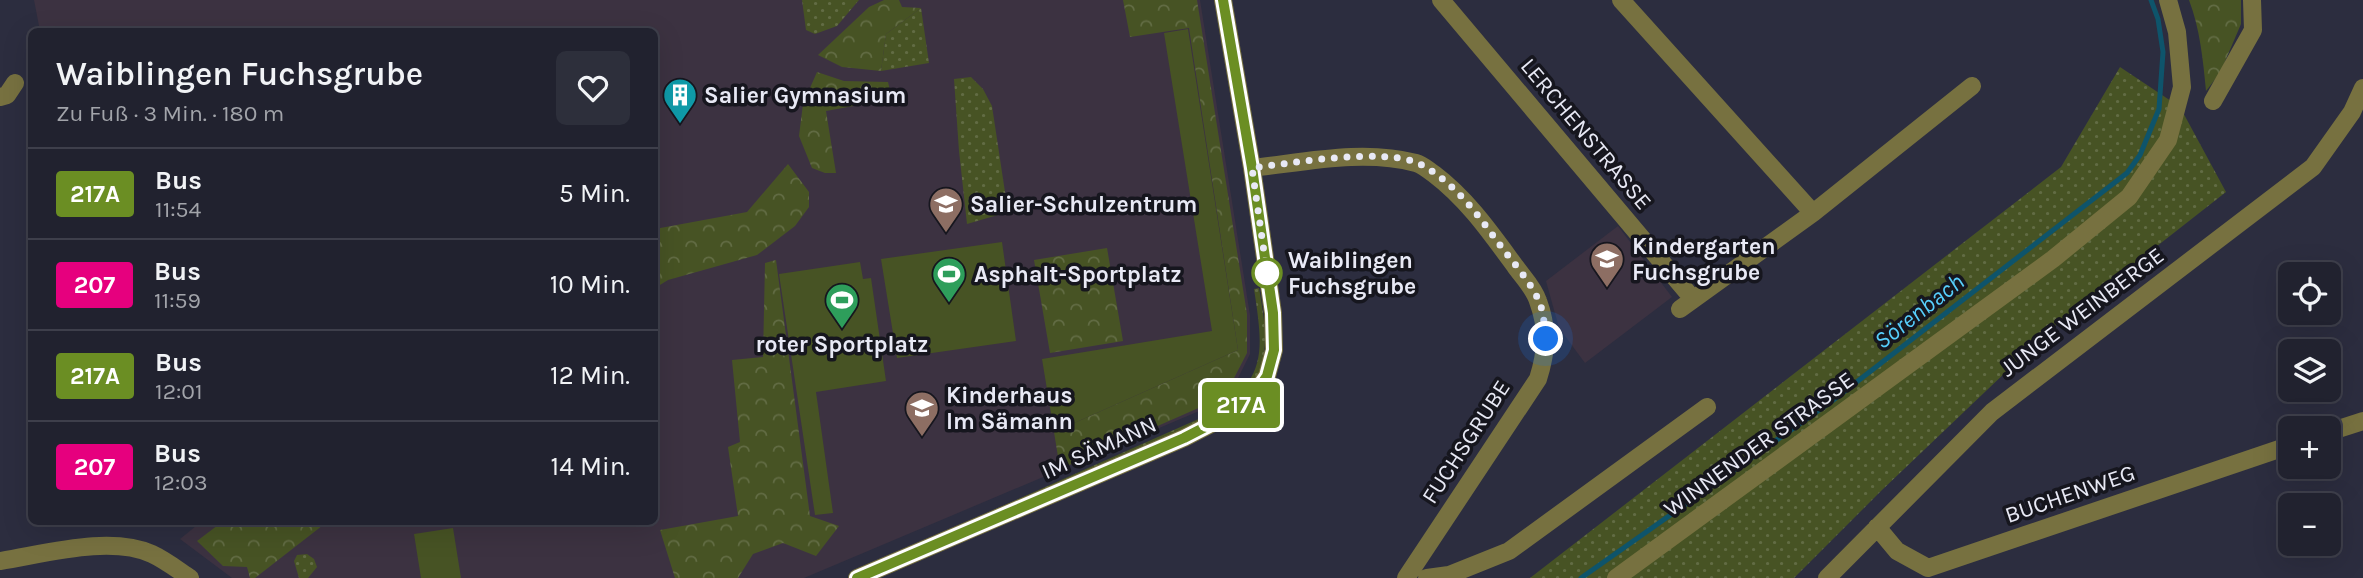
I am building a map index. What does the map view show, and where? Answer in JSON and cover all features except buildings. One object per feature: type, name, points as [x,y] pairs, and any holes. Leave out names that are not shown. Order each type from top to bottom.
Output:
[{"type":"street","name":"IM SÄMANN","points":[[857,578],[1184,438],[1251,399],[1267,376],[1274,350],[1273,313],[1252,168],[1223,0]]},
{"type":"street","name":"LERCHENSTRASSE","points":[[1441,0],[1686,304],[1812,213],[1972,86]]},
{"type":"street","points":[[1620,0],[1812,213]]},
{"type":"street","name":"WINNENDER STRASSE","points":[[1616,578],[2053,259],[2129,197],[2168,140],[2182,87],[2177,32],[2168,0]]},
{"type":"street","points":[[2213,100],[2253,30],[2252,0]]},
{"type":"street","points":[[0,97],[7,95],[15,83]]},
{"type":"street","name":"JUNGE WEINBERGE","points":[[1827,578],[1992,412],[2313,167],[2351,112],[2363,88]]},
{"type":"street","name":"FUCHSGRUBE","points":[[1252,168],[1344,157],[1384,156],[1420,164],[1457,191],[1537,297],[1546,339],[1545,359],[1538,379],[1406,578]]},
{"type":"street","points":[[1427,578],[1449,575],[1509,551],[1707,407]]},
{"type":"street","points":[[2341,428],[2363,421]]},
{"type":"street","name":"BUCHENWEG","points":[[1877,527],[1897,551],[1928,568],[2278,449]]},
{"type":"street","points":[[0,561],[100,546],[128,547],[152,554],[190,578]]},
{"type":"shaded area","name":"Salier-Schulzentrum","points":[[34,0],[1200,0],[1250,315],[1250,354],[1235,384],[1204,409],[804,578],[232,578],[180,539],[197,525],[658,525],[658,28],[39,28]]},
{"type":"shaded area","name":"Kindergarten Fuchsgrube","points":[[1618,226],[1672,297],[1585,363],[1559,328],[1546,281]]},
{"type":"green space","points":[[802,0],[859,0],[837,26],[815,34],[806,30]]},
{"type":"green space","points":[[884,0],[899,0],[902,7],[921,8],[886,34],[881,71],[842,67],[818,55],[869,7]]},
{"type":"green space","points":[[1123,0],[1197,0],[1247,314],[1247,353],[1232,382],[1203,406],[1060,469],[1054,432],[1238,350],[1189,28],[1130,37]]},
{"type":"green space","points":[[2189,0],[2241,0],[2241,24],[2220,73],[2206,91],[2198,33]]},
{"type":"green space","points":[[921,8],[929,63],[881,71],[886,34]]},
{"type":"green space","points":[[1188,29],[1238,350],[1054,432],[1042,359],[1212,331],[1164,33]]},
{"type":"green space","points":[[2120,67],[2180,107],[2226,192],[2050,330],[1794,578],[1530,578],[2061,167]]},
{"type":"green space","points":[[817,72],[844,81],[888,82],[892,99],[826,111],[836,173],[825,173],[812,168],[799,136],[803,104]]},
{"type":"green space","points":[[971,77],[983,89],[992,106],[1008,212],[967,224],[954,79]]},
{"type":"green space","points":[[788,164],[809,192],[809,207],[795,226],[757,255],[668,280],[658,286],[658,228],[747,212]]},
{"type":"green space","name":"Asphalt-Sportplatz","points":[[1002,242],[1016,341],[897,358],[881,259]]},
{"type":"green space","points":[[1107,248],[1123,341],[1050,353],[1034,260]]},
{"type":"green space","points":[[776,260],[810,516],[839,526],[816,556],[783,543],[753,554],[738,578],[675,578],[660,530],[738,516],[728,447],[740,442],[732,360],[763,357],[765,263]]},
{"type":"green space","name":"roter Sportplatz","points":[[860,262],[863,279],[871,278],[886,381],[816,392],[833,513],[815,515],[779,274]]},
{"type":"green space","points":[[1259,288],[1265,329],[1264,356],[1255,381],[1237,401],[1205,421],[935,536],[1203,417],[1240,392],[1257,365],[1259,332],[1254,289]]},
{"type":"green space","points":[[218,525],[323,525],[255,578],[250,578],[247,567],[223,566],[197,541]]},
{"type":"green space","points":[[453,528],[461,578],[421,578],[414,534]]},
{"type":"green space","points":[[307,554],[314,559],[317,567],[308,578],[299,578],[294,561],[297,555]]},
{"type":"waterway","name":"Sörenbach","points":[[1581,578],[1832,401],[2127,173],[2140,155],[2159,109],[2163,52],[2158,19],[2151,0]]},
{"type":"bus line","name":"217A","points":[[857,578],[1184,438],[1251,399],[1267,376],[1274,350],[1273,313],[1252,168],[1223,0]]},
{"type":"place","name":"Salier Gymnasium","points":[[680,125]]},
{"type":"place","name":"Salier-Schulzentrum","points":[[946,234]]},
{"type":"place","name":"Waiblingen Fuchsgrube","points":[[1267,273]]},
{"type":"place","name":"Kindergarten Fuchsgrube","points":[[1607,289]]},
{"type":"place","name":"Asphalt-Sportplatz","points":[[949,304]]},
{"type":"place","name":"roter Sportplatz","points":[[842,330]]},
{"type":"place","name":"Kinderhaus Im Sämann","points":[[922,438]]},
{"type":"route","points":[[1267,273],[1252,168],[1344,157],[1384,156],[1420,164],[1457,191],[1537,297],[1546,339]]}]
